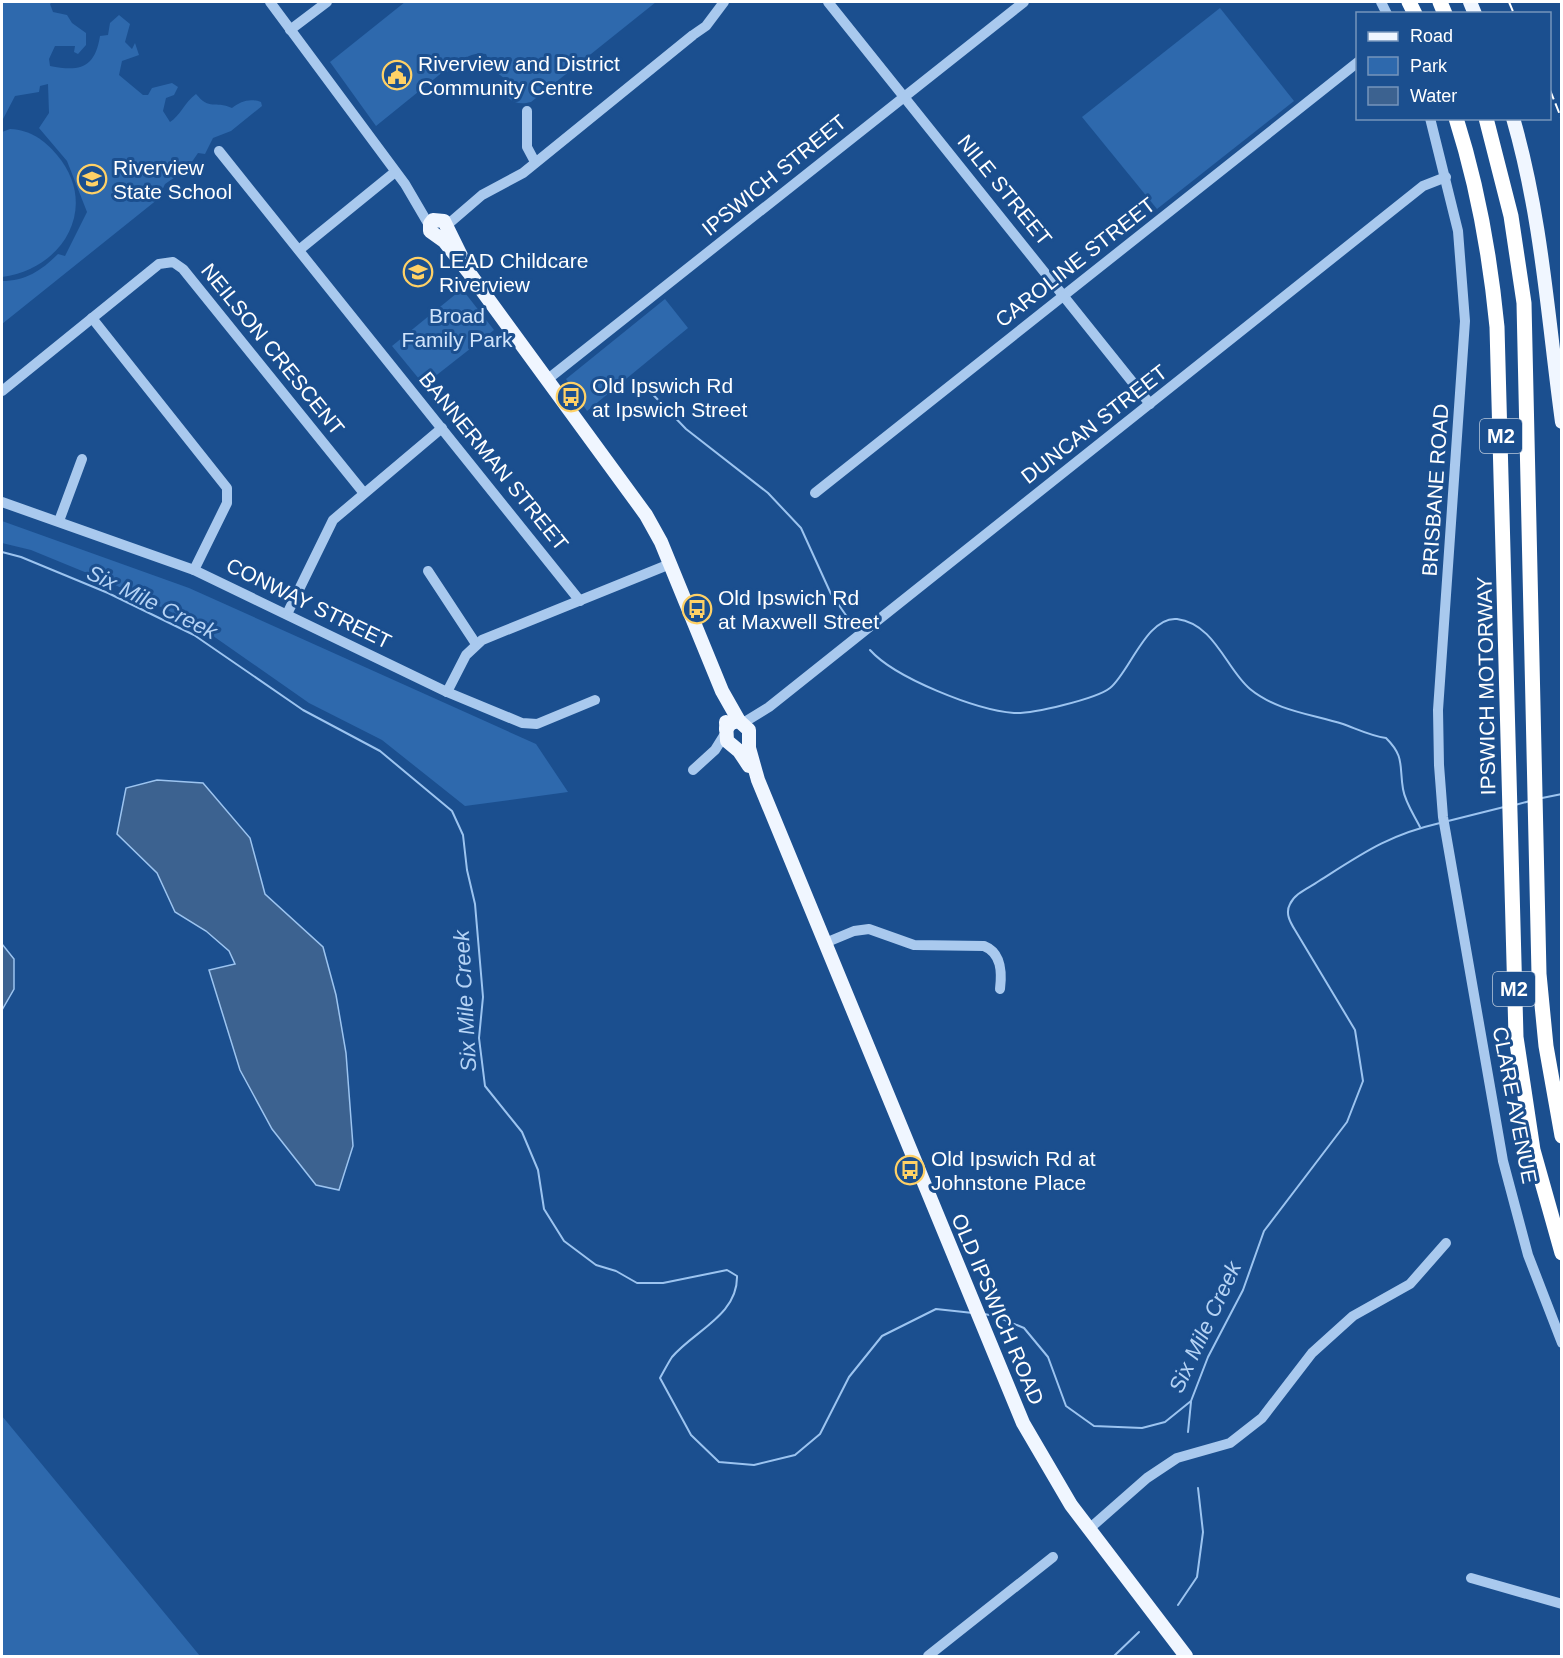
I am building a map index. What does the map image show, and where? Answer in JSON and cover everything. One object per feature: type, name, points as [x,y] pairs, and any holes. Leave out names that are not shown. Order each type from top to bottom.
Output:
[{"type":"highway","name":"IPSWICH MOTORWAY","points":[[1457,120],[1473,175],[1484,224],[1497,327],[1515,1011],[1520,1074],[1535,1158],[1562,1253]]},
{"type":"highway","name":"M2","points":[[1487,120],[1511,216],[1524,315],[1535,855],[1542,1010],[1550,1077],[1562,1136]]},
{"type":"main road","points":[[1514,120],[1529,179],[1541,247],[1562,422]]},
{"type":"main road","name":"OLD IPSWICH ROAD","points":[[439,226],[470,274],[639,504],[670,564],[722,691],[745,729],[758,780],[969,1296],[1031,1439],[1089,1529],[1186,1656]]},
{"type":"main road","name":"OLD IPSWICH ROAD","points":[[722,691],[728,738],[740,751],[758,780]]},
{"type":"main road","points":[[731,723],[745,729],[743,745],[728,738],[731,723]]},
{"type":"street","name":"OLD IPSWICH ROAD","points":[[270,2],[395,172],[439,226]]},
{"type":"street","points":[[290,30],[327,2]]},
{"type":"street","points":[[693,35],[717,2]]},
{"type":"street","points":[[439,226],[485,188],[535,162],[706,26],[724,2]]},
{"type":"street","name":"NILE STREET","points":[[828,2],[1150,404]]},
{"type":"street","name":"IPSWICH STREET","points":[[548,379],[1024,2]]},
{"type":"street","name":"CAROLINE STREET","points":[[815,493],[1356,64]]},
{"type":"street","points":[[527,111],[527,147],[535,162]]},
{"type":"street","name":"BRISBANE ROAD","points":[[1431,120],[1446,177],[1461,260],[1465,346],[1440,678],[1439,765],[1452,868]]},
{"type":"street","name":"BANNERMAN STREET","points":[[219,151],[580,601]]},
{"type":"street","points":[[299,250],[395,172]]},
{"type":"street","name":"DUNCAN STREET","points":[[745,729],[845,646],[1423,186],[1446,177]]},
{"type":"street","name":"NEILSON CRESCENT","points":[[2,391],[159,264],[168,261],[178,265],[363,492]]},
{"type":"street","points":[[92,318],[227,488],[226,503],[194,570]]},
{"type":"street","points":[[287,614],[329,526],[343,509],[442,428]]},
{"type":"street","points":[[59,521],[82,459]]},
{"type":"street","name":"CONWAY STREET","points":[[2,502],[194,570],[447,692],[530,724],[595,700]]},
{"type":"street","points":[[447,692],[466,655],[476,644],[670,564]]},
{"type":"street","points":[[428,571],[476,644]]},
{"type":"street","points":[[693,770],[728,738]]},
{"type":"street","name":"CLARE AVENUE","points":[[1452,868],[1503,1161],[1528,1255],[1562,1343]]},
{"type":"street","points":[[825,943],[854,931],[869,929],[914,945],[984,946],[992,950],[998,958],[1002,978],[1000,989]]},
{"type":"street","points":[[1089,1529],[1147,1478],[1177,1458],[1230,1443],[1262,1418],[1312,1353],[1353,1316],[1410,1284],[1446,1243]]},
{"type":"street","points":[[928,1656],[1053,1557]]},
{"type":"street","points":[[1471,1578],[1562,1604]]},
{"type":"green space","points":[[2,2],[52,2],[50,4],[53,12],[67,15],[72,23],[86,33],[86,45],[78,54],[74,52],[75,46],[55,46],[49,59],[50,66],[61,68],[78,68],[90,61],[98,47],[100,36],[108,35],[110,23],[119,15],[130,24],[125,42],[132,49],[135,43],[139,55],[122,61],[119,75],[143,95],[148,95],[152,88],[172,83],[178,87],[174,95],[166,98],[163,111],[170,122],[196,94],[209,104],[232,108],[242,102],[253,100],[261,102],[262,106],[231,131],[213,138],[205,154],[198,153],[187,169],[165,184],[158,199],[2,324],[2,281],[25,277],[39,270],[58,254],[65,256],[87,212],[67,161],[39,128],[49,113],[48,84],[40,86],[39,92],[15,96],[2,121]]},
{"type":"green space","points":[[405,2],[656,2],[531,102],[517,103],[506,96],[508,81],[492,69],[486,54],[475,54],[464,60],[455,72],[444,71],[376,126],[330,62]]},
{"type":"green space","points":[[1220,8],[1294,101],[1157,209],[1082,117]]},
{"type":"green space","points":[[10,129],[24,131],[36,137],[57,155],[70,175],[75,194],[75,214],[69,232],[58,248],[43,262],[24,272],[2,277],[2,132]]},
{"type":"green space","name":"Broad Family Park","points":[[462,289],[494,330],[424,385],[392,346]]},
{"type":"green space","points":[[665,299],[688,328],[587,411],[566,379]]},
{"type":"green space","points":[[2,521],[189,588],[536,744],[568,792],[465,806],[382,740],[309,703],[196,624],[109,582],[31,550],[2,543]]},
{"type":"green space","points":[[2,1416],[200,1656],[2,1656]]},
{"type":"water","points":[[157,780],[203,783],[250,838],[265,894],[323,947],[336,995],[346,1053],[353,1146],[339,1190],[316,1185],[272,1129],[240,1070],[209,970],[235,964],[229,951],[206,931],[175,912],[157,873],[117,834],[126,788]]},
{"type":"water","points":[[2,944],[14,959],[14,989],[2,1010]]},
{"type":"waterway","points":[[639,380],[686,429],[768,493],[801,528],[831,594],[850,621]]},
{"type":"waterway","name":"Six Mile Creek","points":[[2,552],[21,557],[108,593],[194,635],[303,710],[380,751],[452,811],[463,835],[467,870],[475,904],[483,997],[479,1038],[485,1086],[522,1132],[538,1170],[544,1209],[564,1241],[596,1265],[616,1271],[637,1283],[663,1283],[727,1270],[737,1276],[735,1290],[723,1312],[672,1357],[660,1378],[691,1435],[719,1462],[754,1465],[795,1455],[820,1434],[849,1377],[882,1336],[936,1309],[973,1313]]},
{"type":"waterway","points":[[870,650],[898,671],[937,691],[998,711],[1023,713],[1064,705],[1103,692],[1117,681],[1139,647],[1157,626],[1166,620],[1177,619],[1190,623],[1210,638],[1242,680],[1260,696],[1283,707],[1386,738],[1399,756],[1404,794],[1420,827]]},
{"type":"waterway","name":"Six Mile Creek","points":[[1542,798],[1562,794]]},
{"type":"waterway","name":"Six Mile Creek","points":[[1515,805],[1530,801]]},
{"type":"waterway","name":"Six Mile Creek","points":[[1448,821],[1504,807]]},
{"type":"waterway","name":"Six Mile Creek","points":[[984,1314],[1024,1328],[1048,1357],[1066,1406],[1094,1426],[1142,1428],[1165,1422],[1191,1401],[1208,1357],[1243,1290],[1264,1231],[1347,1122],[1363,1081],[1355,1030],[1291,924],[1288,914],[1290,904],[1303,891],[1376,846],[1405,833],[1440,823]]},
{"type":"waterway","points":[[1188,1432],[1191,1402]]},
{"type":"waterway","points":[[1178,1605],[1197,1577],[1203,1532],[1198,1488]]},
{"type":"waterway","points":[[1114,1656],[1139,1632]]},
{"type":"railway","points":[[1509,2],[1513,12]]},
{"type":"railway","points":[[1551,92],[1562,120]]},
{"type":"place","name":"Riverview and District Community Centre","points":[[397,75]]},
{"type":"place","name":"Riverview State School","points":[[92,179]]},
{"type":"place","name":"LEAD Childcare Riverview","points":[[418,272]]},
{"type":"place","name":"Old Ipswich Rd at Ipswich Street","points":[[571,397]]},
{"type":"place","name":"Old Ipswich Rd at Maxwell Street","points":[[697,609]]},
{"type":"place","name":"Old Ipswich Rd at Johnstone Place","points":[[910,1170]]}]
